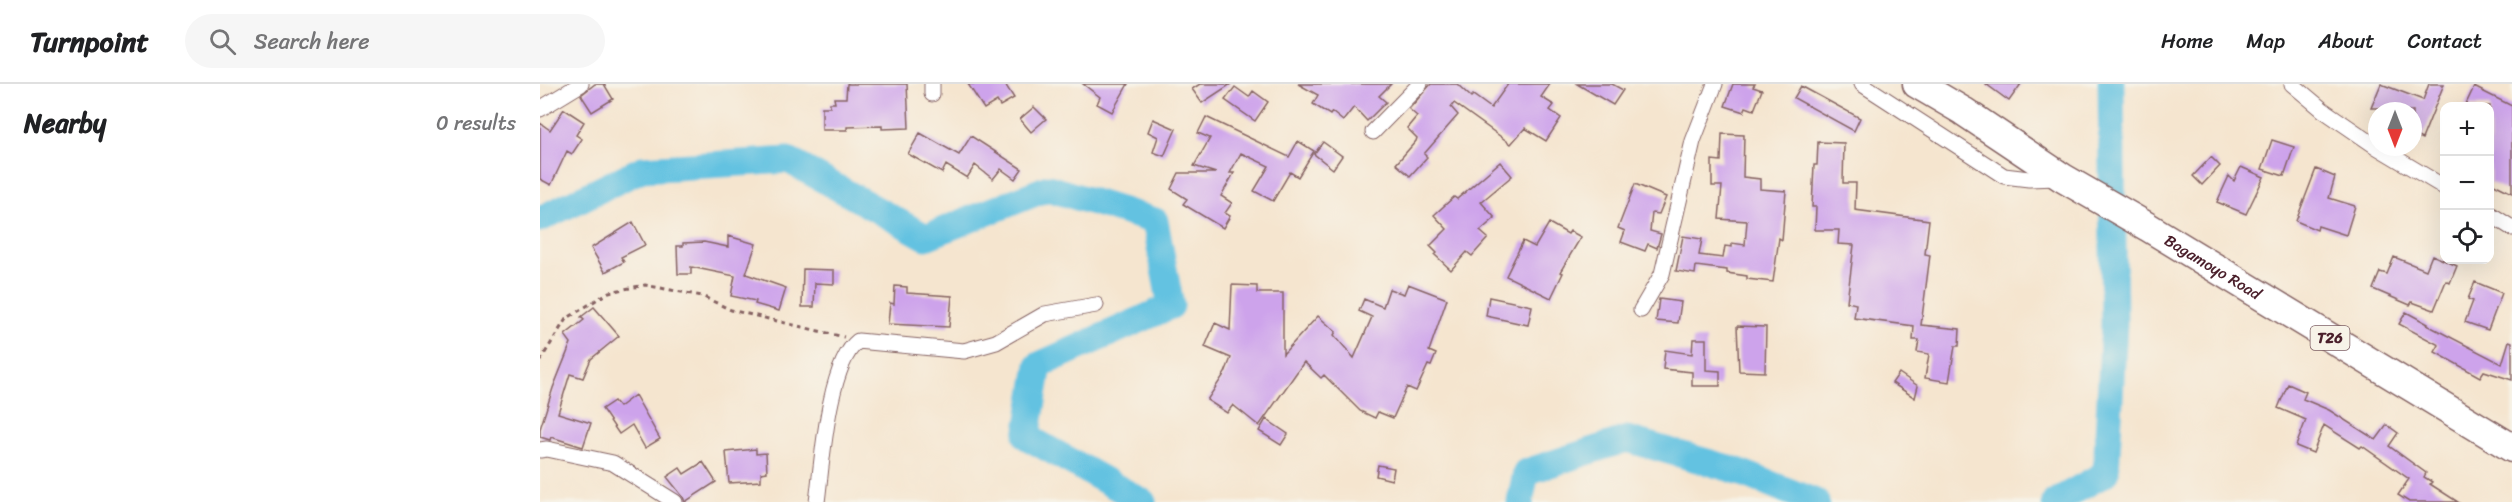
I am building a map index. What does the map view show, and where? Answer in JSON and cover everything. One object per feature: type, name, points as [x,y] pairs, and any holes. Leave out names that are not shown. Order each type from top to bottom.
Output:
[{"type":"highway","name":"Bagamoyo Road","points":[[1917,84],[2075,184],[2512,448]]},
{"type":"street","points":[[540,109],[581,84]]},
{"type":"street","points":[[1373,132],[1420,84]]},
{"type":"street","points":[[1641,310],[1662,274],[1693,141],[1715,84]]},
{"type":"street","points":[[1862,84],[2004,176],[2075,184]]},
{"type":"street","points":[[2292,84],[2368,141]]},
{"type":"street","points":[[2392,156],[2440,184]]},
{"type":"street","points":[[2494,217],[2512,228]]},
{"type":"street","points":[[817,502],[832,399],[843,358],[858,341],[964,351],[996,342],[1045,314],[1096,305]]},
{"type":"street","points":[[540,450],[546,449],[613,463],[673,501]]},
{"type":"path","points":[[540,361],[566,319],[609,292],[645,285],[702,296],[731,310],[812,327],[858,341]]},
{"type":"building","points":[[595,84],[604,84],[613,99],[592,112],[581,95]]},
{"type":"building","points":[[847,84],[907,84],[909,128],[882,129],[882,126],[822,130],[822,107],[830,107],[830,103],[835,103],[834,98],[846,98]]},
{"type":"building","points":[[968,84],[1005,84],[1014,98],[1000,106],[997,101],[984,109]]},
{"type":"building","points":[[1083,84],[1128,84],[1112,112],[1097,104],[1100,97]]},
{"type":"building","points":[[1200,84],[1231,84],[1202,103],[1192,89]]},
{"type":"building","points":[[1298,84],[1391,84],[1379,96],[1386,102],[1367,121],[1354,107],[1343,121],[1332,112],[1330,115],[1313,104],[1318,95]]},
{"type":"building","points":[[1431,84],[1457,84],[1471,97],[1473,95],[1491,108],[1508,84],[1550,84],[1541,97],[1554,105],[1550,110],[1561,118],[1546,141],[1525,128],[1511,144],[1454,103],[1451,107],[1458,115],[1424,154],[1427,157],[1410,176],[1396,164],[1417,138],[1407,128],[1417,116],[1409,109]]},
{"type":"building","points":[[1577,84],[1612,84],[1623,90],[1613,105]]},
{"type":"building","points":[[1733,84],[1755,84],[1753,87],[1762,90],[1754,110],[1746,107],[1744,112],[1725,106]]},
{"type":"building","points":[[1986,84],[2021,84],[2009,101]]},
{"type":"building","points":[[2381,84],[2423,100],[2429,84],[2444,84],[2422,139],[2422,102],[2374,102]]},
{"type":"building","points":[[1801,86],[1860,118],[1854,131],[1794,98]]},
{"type":"building","points":[[1235,87],[1249,97],[1253,91],[1268,102],[1255,121],[1225,100]]},
{"type":"building","points":[[2474,87],[2512,106],[2512,193],[2494,184],[2494,102],[2467,102]]},
{"type":"building","points":[[1034,107],[1046,119],[1031,132],[1020,119]]},
{"type":"building","points":[[564,109],[584,122],[576,135],[582,139],[572,154],[567,151],[551,185],[540,179],[540,123],[550,130]]},
{"type":"building","points":[[1206,117],[1289,157],[1298,141],[1314,151],[1298,177],[1290,172],[1273,201],[1254,191],[1269,166],[1241,153],[1230,173],[1234,173],[1221,196],[1232,203],[1225,213],[1230,216],[1223,228],[1183,204],[1187,199],[1171,189],[1179,173],[1216,173],[1194,166],[1210,138],[1198,133]]},
{"type":"building","points":[[1153,119],[1176,129],[1164,156],[1153,152],[1158,137],[1148,132]]},
{"type":"building","points":[[920,133],[959,155],[971,136],[1022,169],[1015,179],[1001,169],[993,179],[975,165],[967,178],[946,165],[942,173],[908,154]]},
{"type":"building","points":[[1722,134],[1744,135],[1743,177],[1760,179],[1760,189],[1786,191],[1782,240],[1779,238],[1773,282],[1747,279],[1747,276],[1727,273],[1727,270],[1696,266],[1695,274],[1676,271],[1683,236],[1702,239],[1699,255],[1723,258],[1725,246],[1732,247],[1732,243],[1745,245],[1747,221],[1719,219],[1722,186],[1712,186],[1712,160],[1721,161]]},
{"type":"building","points":[[2272,140],[2294,147],[2284,176],[2262,169]]},
{"type":"building","points":[[1323,142],[1342,156],[1333,169],[1314,154]]},
{"type":"building","points":[[1818,142],[1844,143],[1843,183],[1856,183],[1855,210],[1929,220],[1925,254],[1930,255],[1921,325],[1960,329],[1959,346],[1955,346],[1949,382],[1925,378],[1929,354],[1917,352],[1919,340],[1913,340],[1914,326],[1854,318],[1856,304],[1847,302],[1854,245],[1838,244],[1839,230],[1815,230],[1816,207],[1812,207],[1814,165],[1817,165]]},
{"type":"building","points":[[2211,157],[2220,166],[2202,185],[2193,176]]},
{"type":"building","points":[[1500,162],[1512,176],[1481,202],[1495,218],[1480,231],[1488,238],[1472,256],[1467,252],[1451,270],[1435,255],[1437,253],[1430,246],[1447,229],[1434,215],[1454,197],[1457,199]]},
{"type":"building","points":[[2241,167],[2264,177],[2246,214],[2217,202],[2229,176],[2234,181]]},
{"type":"building","points":[[2316,169],[2335,177],[2329,198],[2355,206],[2346,235],[2318,226],[2317,230],[2296,221]]},
{"type":"building","points":[[1635,184],[1666,197],[1659,214],[1652,213],[1650,231],[1661,234],[1657,248],[1648,244],[1645,251],[1621,242],[1625,231],[1618,228]]},
{"type":"building","points":[[633,222],[645,245],[621,257],[624,262],[605,272],[591,248]]},
{"type":"building","points":[[1549,223],[1568,234],[1570,231],[1581,237],[1560,272],[1563,273],[1551,298],[1506,276],[1523,241],[1535,247]]},
{"type":"building","points":[[728,236],[756,244],[746,274],[786,288],[779,311],[755,304],[756,301],[731,296],[735,276],[691,267],[691,274],[678,274],[677,246],[683,246],[683,243],[704,242],[728,247]]},
{"type":"building","points":[[2432,255],[2440,259],[2440,264],[2457,266],[2450,283],[2446,281],[2434,310],[2412,302],[2410,305],[2373,289],[2380,272],[2387,274],[2394,257],[2426,270]]},
{"type":"building","points":[[803,269],[834,270],[834,284],[815,283],[814,307],[802,307]]},
{"type":"building","points":[[2475,282],[2502,293],[2488,330],[2465,322],[2473,301],[2468,299]]},
{"type":"building","points":[[1408,284],[1447,299],[1429,351],[1436,354],[1431,366],[1428,365],[1416,391],[1407,387],[1393,418],[1378,412],[1375,418],[1360,411],[1324,375],[1321,378],[1304,362],[1259,426],[1233,405],[1227,413],[1207,400],[1225,373],[1231,358],[1205,347],[1215,323],[1230,330],[1232,285],[1257,286],[1257,293],[1283,293],[1283,354],[1318,316],[1336,332],[1334,335],[1354,358],[1372,317],[1359,311],[1364,299],[1383,307],[1389,289],[1404,294]]},
{"type":"building","points":[[895,286],[907,287],[907,293],[952,296],[949,327],[888,324],[890,303],[894,304]]},
{"type":"building","points":[[1489,297],[1532,306],[1528,325],[1486,316]]},
{"type":"building","points":[[1659,299],[1681,302],[1678,323],[1656,321]]},
{"type":"building","points":[[594,307],[619,336],[591,359],[583,378],[570,374],[558,413],[591,423],[583,447],[551,437],[550,440],[540,437],[540,429],[553,388],[571,343],[565,335],[584,320],[581,317]]},
{"type":"building","points":[[2406,312],[2502,364],[2509,341],[2512,342],[2512,380],[2484,371],[2480,377],[2435,352],[2439,345],[2399,324]]},
{"type":"building","points":[[1737,326],[1766,327],[1765,372],[1739,371]]},
{"type":"building","points":[[1693,339],[1706,339],[1706,370],[1720,371],[1720,386],[1692,386],[1692,372],[1663,369],[1665,350],[1692,354]]},
{"type":"building","points":[[1899,373],[1918,386],[1915,398],[1892,383]]},
{"type":"building","points":[[2288,384],[2306,392],[2303,399],[2329,410],[2376,440],[2387,425],[2398,433],[2389,446],[2426,473],[2424,477],[2432,482],[2430,484],[2458,502],[2409,502],[2398,495],[2409,479],[2362,446],[2360,448],[2324,425],[2313,453],[2296,446],[2306,420],[2278,408]]},
{"type":"building","points":[[635,395],[660,439],[645,448],[632,425],[619,434],[602,409],[614,401],[619,407]]},
{"type":"building","points":[[1266,419],[1288,434],[1281,445],[1259,431]]},
{"type":"building","points":[[756,449],[756,454],[766,453],[767,472],[761,473],[761,481],[729,483],[726,452]]},
{"type":"building","points":[[703,462],[716,482],[685,502],[667,477],[680,468],[684,474]]},
{"type":"building","points":[[1378,465],[1394,468],[1392,480],[1376,476]]},
{"type":"waterway","points":[[2055,502],[2106,473],[2114,324],[2111,84]]},
{"type":"waterway","points":[[540,219],[642,169],[788,160],[926,237],[1048,188],[1155,221],[1171,306],[1039,365],[1027,437],[1143,502]]},
{"type":"waterway","points":[[1520,502],[1526,472],[1627,439],[1735,470],[1816,502]]}]
